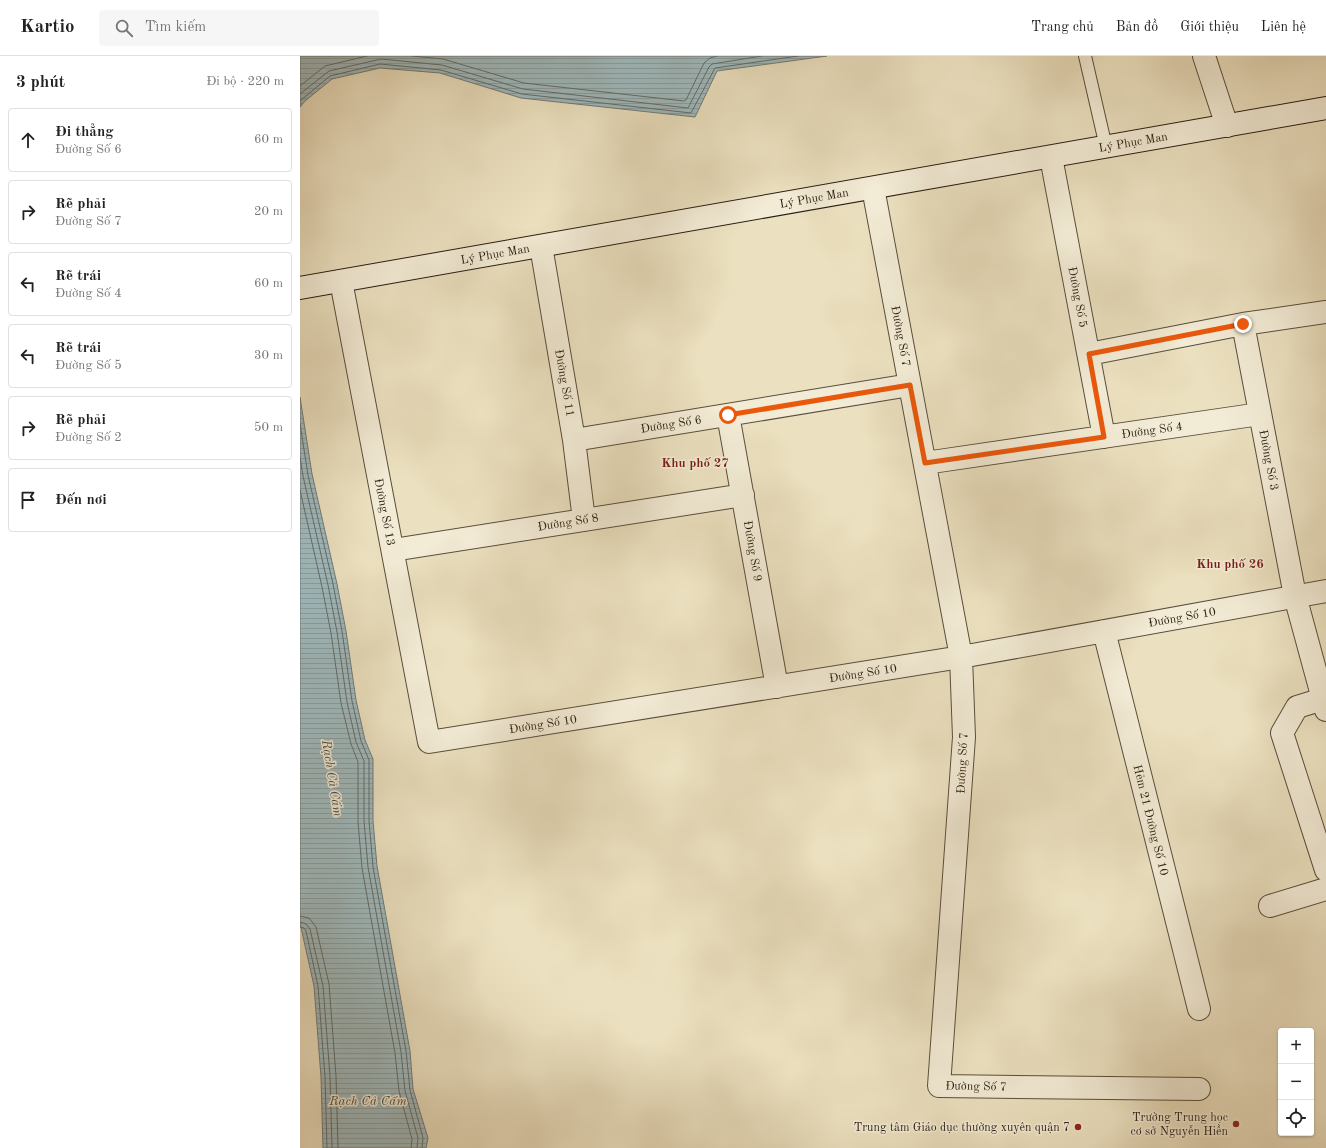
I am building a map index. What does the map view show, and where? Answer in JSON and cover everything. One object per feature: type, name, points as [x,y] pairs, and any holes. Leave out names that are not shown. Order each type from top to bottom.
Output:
[{"type":"street","points":[[1204,56],[1227,126]]},
{"type":"street","name":"Lý Phục Man","points":[[301,288],[1326,108]]},
{"type":"street","name":"Đường Số 5","points":[[1051,156],[1104,437]]},
{"type":"street","name":"Đường Số 7","points":[[873,188],[961,657],[964,737],[939,1086],[1199,1089]]},
{"type":"street","name":"Đường Số 11","points":[[541,246],[574,440],[584,520]]},
{"type":"street","name":"Đường Số 13","points":[[341,281],[429,742]]},
{"type":"street","points":[[1089,354],[1243,324],[1326,312]]},
{"type":"street","name":"Đường Số 3","points":[[1243,324],[1295,596],[1324,704]]},
{"type":"street","name":"Đường Số 6","points":[[574,440],[910,385]]},
{"type":"street","name":"Đường Số 4","points":[[925,463],[1260,414]]},
{"type":"street","name":"Đường Số 9","points":[[728,415],[777,687]]},
{"type":"street","name":"Đường Số 8","points":[[393,550],[743,495]]},
{"type":"street","points":[[1295,596],[1326,591]]},
{"type":"street","name":"Đường Số 10","points":[[429,742],[961,657],[1295,596]]},
{"type":"street","name":"Hẻm 21 Đường Số 10","points":[[1104,631],[1199,1009]]},
{"type":"street","points":[[1324,704],[1297,707],[1282,733],[1326,870]]},
{"type":"street","points":[[1270,906],[1326,889]]},
{"type":"lane","points":[[1085,56],[1106,147]]},
{"type":"water","points":[[300,56],[827,56],[717,71],[695,117],[521,98],[440,73],[380,68],[332,79],[305,101],[300,107]]},
{"type":"water","name":"Rạch Cả Cấm","points":[[300,397],[312,474],[346,631],[356,700],[365,740],[373,759],[373,821],[377,866],[410,1051],[413,1089],[428,1138],[426,1148],[323,1148],[321,1077],[314,986],[300,923]]},
{"type":"place","name":"Trường Trung học cơ sở Nguyễn Hiền","points":[[1236,1124]]},
{"type":"place","name":"Trung tâm Giáo dục thường xuyên quận 7","points":[[1078,1127]]},
{"type":"district","name":"Khu phố 27","points":[[695,462]]},
{"type":"district","name":"Khu phố 26","points":[[1230,563]]},
{"type":"route","points":[[728,415],[910,385],[925,463],[1104,437],[1089,354],[1243,324]]}]
